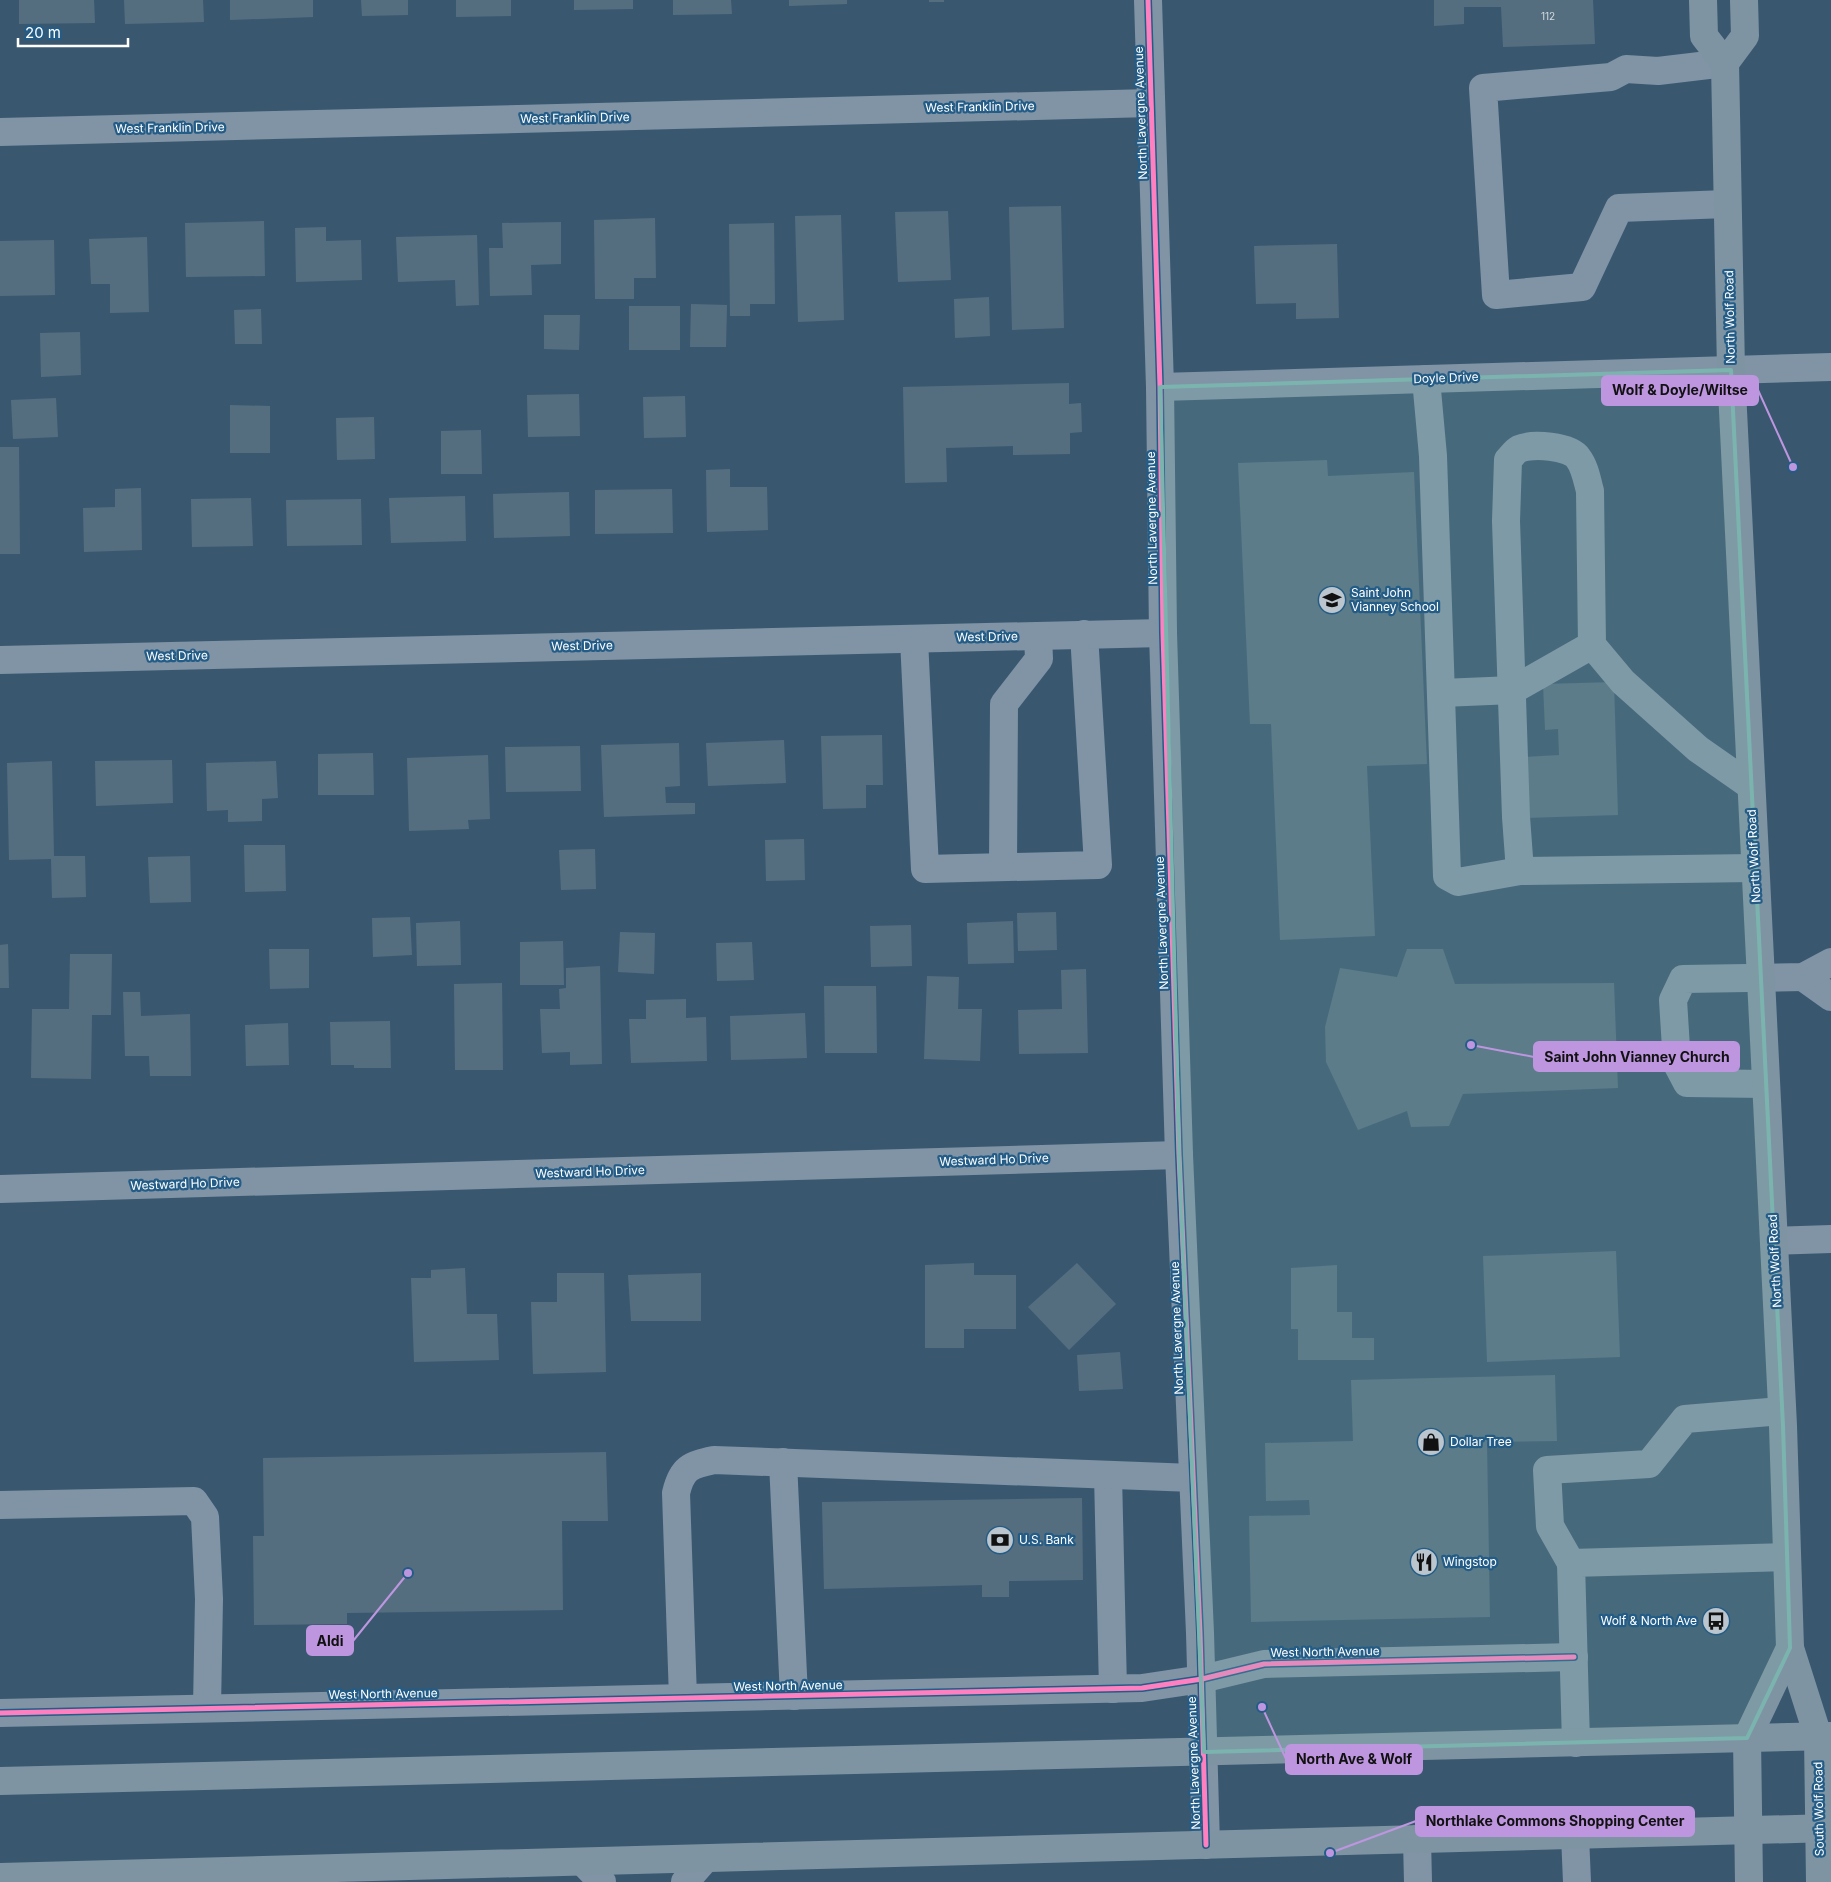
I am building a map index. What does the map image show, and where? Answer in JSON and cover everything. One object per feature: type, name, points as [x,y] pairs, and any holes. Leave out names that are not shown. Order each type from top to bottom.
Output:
[{"type":"main road","points":[[1703,0],[1704,36],[1725,63],[1745,36],[1744,0]]},
{"type":"main road","name":"North Wolf Road","points":[[1725,63],[1731,370],[1782,1411],[1790,1648],[1825,1736]]},
{"type":"main road","name":"North Wolf Road","points":[[1747,1738],[1790,1648]]},
{"type":"main road","points":[[0,1781],[1825,1736]]},
{"type":"main road","name":"South Wolf Road","points":[[1820,1882],[1825,1828],[1825,1736]]},
{"type":"main road","points":[[1747,1738],[1749,1882]]},
{"type":"main road","points":[[0,1877],[95,1878],[583,1862],[1825,1828]]},
{"type":"street","name":"North Lavergne Avenue","points":[[1148,0],[1160,387],[1163,633],[1179,1155],[1202,1679],[1206,1846]]},
{"type":"street","points":[[1725,63],[1658,71],[1626,70],[1611,77],[1483,88],[1496,295],[1582,286],[1619,208],[1727,204]]},
{"type":"street","name":"West Franklin Drive","points":[[0,132],[1151,103]]},
{"type":"street","name":"Doyle Drive","points":[[1160,387],[1831,367]]},
{"type":"street","points":[[1426,379],[1433,456],[1447,876],[1458,882],[1520,872],[1755,868]]},
{"type":"street","points":[[1520,872],[1516,817],[1506,521],[1508,460],[1518,449],[1535,446],[1568,449],[1578,457],[1584,470],[1590,491],[1592,645],[1623,682],[1698,749],[1751,786]]},
{"type":"street","name":"West Drive","points":[[0,660],[1163,633]]},
{"type":"street","points":[[914,639],[925,869],[1098,865],[1084,634]]},
{"type":"street","points":[[1003,867],[1004,704],[1039,659],[1038,636]]},
{"type":"street","points":[[1442,693],[1513,690],[1592,645]]},
{"type":"street","points":[[1766,1084],[1687,1083],[1676,1064],[1673,1000],[1683,979],[1803,977],[1831,962]]},
{"type":"street","points":[[1803,977],[1831,997]]},
{"type":"street","name":"Westward Ho Drive","points":[[0,1189],[1179,1155]]},
{"type":"street","points":[[1774,1240],[1831,1239]]},
{"type":"street","points":[[1576,1743],[1571,1563],[1550,1526],[1547,1470],[1649,1464],[1685,1419],[1782,1411]]},
{"type":"street","points":[[683,1698],[676,1493],[680,1478],[692,1465],[714,1460],[1193,1478]]},
{"type":"street","points":[[783,1462],[794,1696]]},
{"type":"street","points":[[1108,1475],[1113,1689]]},
{"type":"street","points":[[0,1506],[194,1501],[205,1517],[209,1599],[207,1708]]},
{"type":"street","points":[[1571,1563],[1787,1557]]},
{"type":"street","name":"West North Avenue","points":[[0,1713],[1142,1688],[1202,1679],[1264,1664],[1574,1657]]},
{"type":"street","points":[[1575,1834],[1577,1882]]},
{"type":"street","points":[[1417,1839],[1418,1882]]},
{"type":"street","points":[[685,1882],[706,1859]]},
{"type":"street","points":[[583,1862],[602,1882]]},
{"type":"highlighted area","points":[[1731,370],[1783,1426],[1790,1648],[1747,1738],[1204,1752],[1179,1155],[1160,387]]},
{"type":"building","points":[[19,0],[94,0],[95,23],[19,24]]},
{"type":"building","points":[[124,0],[203,0],[204,22],[125,24]]},
{"type":"building","points":[[230,0],[313,0],[313,17],[230,20]]},
{"type":"building","points":[[361,0],[408,0],[408,15],[362,16]]},
{"type":"building","points":[[456,0],[511,0],[511,16],[456,17]]},
{"type":"building","points":[[574,0],[633,0],[633,9],[574,10]]},
{"type":"building","points":[[673,0],[731,0],[732,14],[673,15]]},
{"type":"building","points":[[789,0],[847,0],[847,4],[789,6]]},
{"type":"building","points":[[929,0],[944,0],[944,2],[929,2]]},
{"type":"building","points":[[1434,0],[1593,0],[1595,44],[1503,47],[1501,7],[1464,7],[1464,24],[1434,26]]},
{"type":"building","points":[[1061,206],[1064,328],[1012,330],[1009,207]]},
{"type":"building","points":[[948,211],[951,280],[898,282],[895,212]]},
{"type":"building","points":[[841,215],[844,320],[798,322],[795,216]]},
{"type":"building","points":[[655,218],[656,278],[634,278],[634,299],[595,299],[594,220]]},
{"type":"building","points":[[264,221],[265,276],[186,277],[185,223]]},
{"type":"building","points":[[561,222],[561,264],[531,265],[532,295],[490,296],[489,248],[503,248],[502,223]]},
{"type":"building","points":[[774,223],[775,304],[750,304],[750,316],[730,316],[729,224]]},
{"type":"building","points":[[326,227],[326,241],[361,240],[362,280],[296,282],[295,228]]},
{"type":"building","points":[[477,235],[479,305],[456,306],[455,280],[398,282],[396,237]]},
{"type":"building","points":[[147,237],[149,312],[110,313],[110,284],[91,284],[89,239]]},
{"type":"building","points":[[54,240],[55,295],[0,296],[0,241]]},
{"type":"building","points":[[1337,244],[1339,318],[1296,319],[1296,303],[1256,304],[1254,246]]},
{"type":"building","points":[[989,297],[990,336],[955,338],[954,299]]},
{"type":"building","points":[[691,304],[727,305],[726,347],[690,347]]},
{"type":"building","points":[[629,306],[680,306],[680,350],[629,350]]},
{"type":"building","points":[[261,309],[262,344],[235,344],[234,310]]},
{"type":"building","points":[[544,315],[580,315],[579,350],[544,349]]},
{"type":"building","points":[[80,332],[81,375],[41,377],[40,333]]},
{"type":"building","points":[[1069,383],[1069,404],[1081,403],[1082,432],[1070,433],[1070,454],[1013,455],[1013,446],[946,448],[947,482],[905,483],[903,387]]},
{"type":"building","points":[[579,394],[580,436],[528,437],[527,395]]},
{"type":"building","points":[[685,396],[686,437],[644,438],[643,397]]},
{"type":"building","points":[[56,398],[58,437],[13,439],[11,400]]},
{"type":"building","points":[[230,405],[270,406],[270,453],[230,453]]},
{"type":"building","points":[[374,417],[375,459],[337,460],[336,418]]},
{"type":"building","points":[[481,430],[482,474],[441,474],[441,431]]},
{"type":"building","points":[[0,447],[19,447],[20,554],[0,554]]},
{"type":"building","name":"Saint John Vianney School","points":[[1327,460],[1328,476],[1414,472],[1427,764],[1367,766],[1375,936],[1280,940],[1271,724],[1250,724],[1238,463]]},
{"type":"building","points":[[730,469],[730,487],[767,487],[768,530],[707,532],[706,470]]},
{"type":"building","points":[[141,488],[142,550],[84,552],[83,508],[115,507],[115,489]]},
{"type":"building","points":[[672,489],[673,533],[595,534],[595,490]]},
{"type":"building","points":[[569,492],[570,536],[494,538],[493,494]]},
{"type":"building","points":[[465,496],[466,541],[391,543],[389,498]]},
{"type":"building","points":[[251,498],[253,546],[192,547],[191,499]]},
{"type":"building","points":[[361,499],[362,545],[287,546],[286,500]]},
{"type":"building","points":[[1614,682],[1618,815],[1526,818],[1524,757],[1559,755],[1558,729],[1545,730],[1543,684]]},
{"type":"building","points":[[882,735],[883,785],[866,785],[866,808],[823,809],[821,736]]},
{"type":"building","points":[[784,740],[786,783],[708,786],[706,743]]},
{"type":"building","points":[[679,743],[680,786],[665,787],[666,803],[695,803],[695,814],[604,817],[601,745]]},
{"type":"building","points":[[580,746],[581,791],[506,792],[505,747]]},
{"type":"building","points":[[373,753],[374,795],[318,795],[318,754]]},
{"type":"building","points":[[488,755],[490,819],[468,820],[469,829],[409,831],[407,758]]},
{"type":"building","points":[[172,760],[173,803],[96,806],[95,761]]},
{"type":"building","points":[[52,761],[54,856],[85,856],[86,897],[52,898],[51,859],[9,860],[7,763]]},
{"type":"building","points":[[276,761],[278,798],[262,799],[262,821],[228,822],[228,810],[207,811],[206,763]]},
{"type":"building","points":[[804,839],[805,880],[766,881],[765,840]]},
{"type":"building","points":[[244,845],[285,845],[286,891],[245,892]]},
{"type":"building","points":[[595,849],[596,889],[561,890],[559,850]]},
{"type":"building","points":[[190,856],[191,902],[150,903],[148,857]]},
{"type":"building","points":[[1056,912],[1057,950],[1018,951],[1017,913]]},
{"type":"building","points":[[410,917],[412,955],[373,957],[372,918]]},
{"type":"building","points":[[460,921],[461,965],[417,966],[416,923]]},
{"type":"building","points":[[1013,921],[1014,963],[968,964],[967,923]]},
{"type":"building","points":[[911,925],[912,966],[871,967],[870,926]]},
{"type":"building","points":[[620,932],[655,933],[654,974],[618,972]]},
{"type":"building","points":[[563,941],[564,985],[520,985],[520,942]]},
{"type":"building","points":[[752,942],[754,980],[717,981],[716,943]]},
{"type":"building","points":[[8,944],[9,988],[0,988],[0,945]]},
{"type":"building","points":[[269,949],[309,949],[309,988],[270,989]]},
{"type":"building","points":[[1407,949],[1443,949],[1455,984],[1614,983],[1618,1088],[1463,1094],[1449,1126],[1411,1127],[1407,1111],[1358,1130],[1326,1062],[1325,1027],[1340,968],[1397,977]]},
{"type":"building","points":[[70,954],[112,954],[111,1015],[92,1015],[91,1079],[31,1078],[32,1009],[69,1009]]},
{"type":"building","points":[[600,966],[602,1064],[570,1065],[570,1052],[542,1053],[540,1009],[560,1009],[559,989],[566,988],[566,968]]},
{"type":"building","points":[[1086,969],[1088,1053],[1019,1054],[1018,1010],[1062,1009],[1061,970]]},
{"type":"building","points":[[927,976],[959,977],[958,1009],[982,1009],[980,1061],[924,1059]]},
{"type":"building","points":[[502,983],[503,1070],[455,1070],[454,984]]},
{"type":"building","points":[[824,986],[876,986],[877,1053],[825,1053]]},
{"type":"building","points":[[123,992],[140,992],[141,1016],[190,1014],[191,1076],[150,1076],[149,1056],[125,1056]]},
{"type":"building","points":[[686,999],[686,1018],[706,1017],[707,1061],[631,1063],[629,1019],[646,1019],[646,1000]]},
{"type":"building","points":[[805,1013],[807,1058],[731,1060],[730,1016]]},
{"type":"building","points":[[390,1021],[391,1068],[354,1068],[354,1065],[331,1065],[330,1022]]},
{"type":"building","points":[[288,1023],[289,1065],[246,1066],[245,1025]]},
{"type":"building","points":[[1616,1251],[1620,1357],[1487,1362],[1483,1256]]},
{"type":"building","points":[[974,1263],[974,1275],[1016,1275],[1016,1329],[964,1329],[964,1348],[925,1348],[925,1265]]},
{"type":"building","points":[[1077,1263],[1116,1304],[1069,1350],[1028,1307]]},
{"type":"building","points":[[1337,1265],[1337,1312],[1352,1312],[1352,1338],[1374,1338],[1374,1360],[1298,1360],[1298,1329],[1291,1329],[1291,1268]]},
{"type":"building","points":[[465,1268],[467,1314],[497,1314],[499,1360],[414,1362],[411,1278],[431,1278],[431,1270]]},
{"type":"building","points":[[557,1273],[604,1273],[606,1372],[533,1374],[531,1302],[557,1302]]},
{"type":"building","points":[[701,1273],[701,1321],[631,1321],[628,1275]]},
{"type":"building","points":[[1120,1352],[1123,1389],[1079,1391],[1077,1355]]},
{"type":"building","points":[[1555,1375],[1557,1441],[1487,1442],[1490,1617],[1251,1622],[1249,1516],[1310,1515],[1309,1500],[1266,1501],[1265,1443],[1353,1441],[1351,1380]]},
{"type":"building","points":[[606,1452],[608,1521],[562,1521],[563,1610],[347,1613],[347,1624],[254,1625],[253,1536],[264,1536],[263,1458]]},
{"type":"building","name":"U.S. Bank","points":[[1082,1498],[1083,1580],[1009,1581],[1009,1597],[982,1597],[982,1585],[824,1589],[822,1502]]},
{"type":"cycle path","points":[[1148,0],[1160,387],[1163,633],[1179,1155],[1200,1633],[1206,1845]]},
{"type":"cycle path","points":[[0,1713],[1142,1688],[1202,1679],[1264,1664],[1574,1657]]},
{"type":"place","name":"Wolf & Doyle/Wiltse","points":[[1793,467]]},
{"type":"place","name":"Saint John Vianney School","points":[[1332,600]]},
{"type":"place","name":"Saint John Vianney Church","points":[[1471,1045]]},
{"type":"place","name":"Dollar Tree","points":[[1431,1442]]},
{"type":"place","name":"U.S. Bank","points":[[1000,1540]]},
{"type":"place","name":"Wingstop","points":[[1424,1562]]},
{"type":"place","name":"Aldi","points":[[408,1573]]},
{"type":"place","name":"Wolf & North Ave","points":[[1716,1621]]},
{"type":"place","name":"North Ave & Wolf","points":[[1262,1707]]},
{"type":"place","name":"Northlake Commons Shopping Center","points":[[1330,1853]]}]
